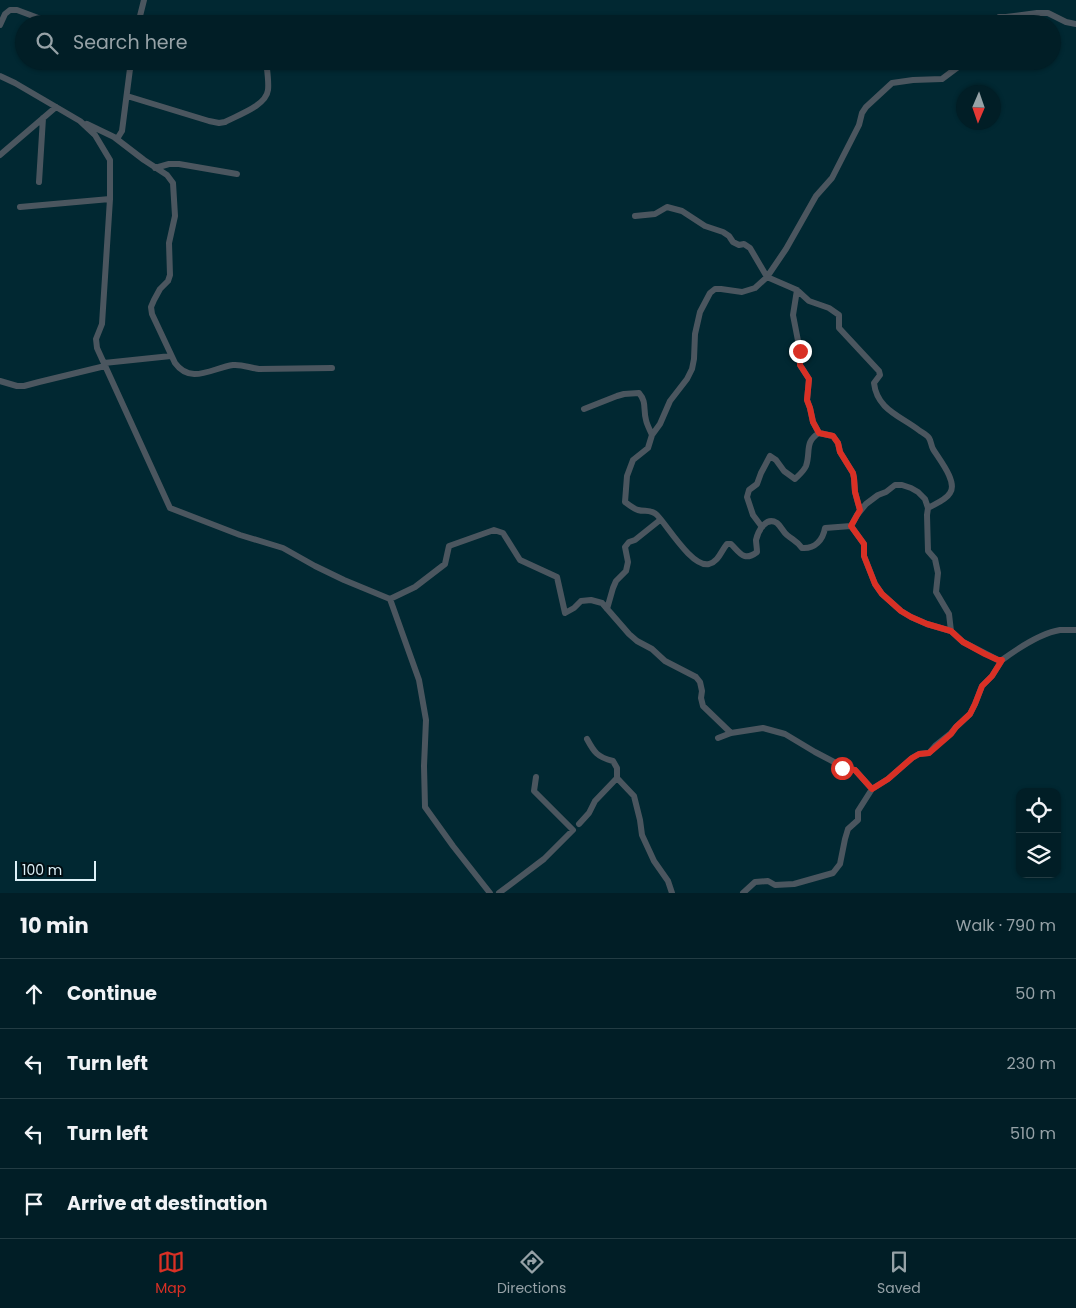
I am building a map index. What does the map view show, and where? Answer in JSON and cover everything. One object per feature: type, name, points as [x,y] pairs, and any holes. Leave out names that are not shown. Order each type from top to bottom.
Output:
[{"type":"street","points":[[140,15],[144,0]]},
{"type":"street","points":[[0,25],[5,14],[10,10],[17,10],[30,15]]},
{"type":"street","points":[[1021,15],[1048,13],[1052,15]]},
{"type":"street","points":[[1061,20],[1076,24]]},
{"type":"street","points":[[117,139],[122,131],[130,70]]},
{"type":"street","points":[[127,96],[210,121],[225,122],[259,105],[265,99],[268,88],[267,70]]},
{"type":"street","points":[[851,526],[824,528],[819,542],[807,548],[802,548],[786,535],[777,523],[765,523],[756,540],[757,552],[751,556],[743,556],[731,544],[727,544],[723,548],[721,555],[709,564],[698,562],[656,514],[650,511],[638,510],[625,502],[627,476],[633,460],[648,448],[652,435],[660,424],[670,401],[692,369],[695,334],[700,312],[710,293],[715,289],[742,292],[755,288],[767,277],[816,196],[832,178],[859,125],[862,113],[892,83],[913,80],[942,80],[955,70]]},
{"type":"street","points":[[0,76],[80,121],[117,139],[167,175],[173,183],[175,216],[169,243],[170,275],[168,281],[160,289],[154,300],[152,314],[171,356],[179,368],[190,374],[197,375],[241,364],[259,369],[332,368]]},
{"type":"street","points":[[0,155],[56,107]]},
{"type":"street","points":[[39,182],[43,118]]},
{"type":"street","points":[[80,121],[95,135],[110,160],[110,199],[102,324],[96,339],[97,348],[170,508],[240,535],[283,548],[344,580],[390,599],[419,680],[426,720],[425,807],[452,846],[490,893]]},
{"type":"street","points":[[155,168],[169,164],[179,164],[237,174]]},
{"type":"street","points":[[20,207],[110,199]]},
{"type":"street","points":[[635,216],[655,214],[667,207],[682,211],[705,226],[729,236],[739,246],[744,244],[750,248],[767,277],[797,290],[808,301],[829,308],[839,315],[839,328],[879,371],[880,375],[874,383],[878,397],[894,414],[929,437],[932,447],[950,479],[952,488],[949,495],[928,508]]},
{"type":"street","points":[[797,290],[793,315],[800,351],[800,365],[809,379],[807,400],[813,422],[819,433]]},
{"type":"street","points":[[0,381],[24,386],[104,365],[171,356]]},
{"type":"street","points":[[584,409],[603,400],[624,394],[639,393],[644,400],[646,422],[652,435]]},
{"type":"street","points":[[762,526],[750,509],[747,497],[749,490],[757,484],[770,456],[776,460],[784,471],[795,478],[800,474],[806,467],[810,441],[819,433],[833,436],[838,443],[840,452],[853,473],[855,492],[860,510]]},
{"type":"street","points":[[851,526],[860,510],[878,495],[895,485],[911,488],[925,499],[928,508],[928,551],[935,559],[938,573],[936,592],[949,614],[951,631]]},
{"type":"street","points":[[608,609],[616,581],[626,571],[628,562],[624,548],[629,542],[635,540],[660,520]]},
{"type":"street","points":[[851,526],[864,544],[864,556],[875,584],[882,594],[901,611],[927,624],[951,631],[963,642],[985,654],[1002,660]]},
{"type":"street","points":[[390,599],[415,587],[445,564],[449,546],[494,530],[503,533],[520,560],[557,578],[564,613],[574,608],[581,601],[602,603],[628,634],[652,649],[664,661],[696,677],[700,682],[703,706],[731,733]]},
{"type":"street","points":[[743,893],[755,882],[768,881],[775,885],[794,884],[833,873],[840,864],[848,829],[858,820],[858,811],[872,789],[888,779],[912,758],[919,754],[929,753],[951,734],[970,714],[982,686],[992,676],[1002,660],[1037,638],[1058,630],[1076,630]]},
{"type":"street","points":[[718,738],[731,733],[763,728],[785,734],[842,768],[855,770],[872,789]]},
{"type":"street","points":[[587,739],[595,753],[613,761],[617,768],[617,778],[634,796],[642,835],[654,861],[668,881],[672,893]]},
{"type":"street","points":[[499,893],[544,859],[573,830],[534,791],[536,777]]},
{"type":"street","points":[[580,824],[589,813],[595,801],[617,778]]},
{"type":"street","points":[[777,893],[778,885]]},
{"type":"route","points":[[800,351],[800,365],[809,379],[807,400],[813,422],[819,433],[833,436],[853,473],[855,492],[860,510],[851,526],[864,544],[864,556],[875,584],[882,594],[901,611],[911,617],[951,631],[963,642],[998,660],[1002,660],[992,676],[982,686],[970,714],[929,753],[919,754],[912,758],[888,779],[872,789],[855,770],[842,768]]}]
